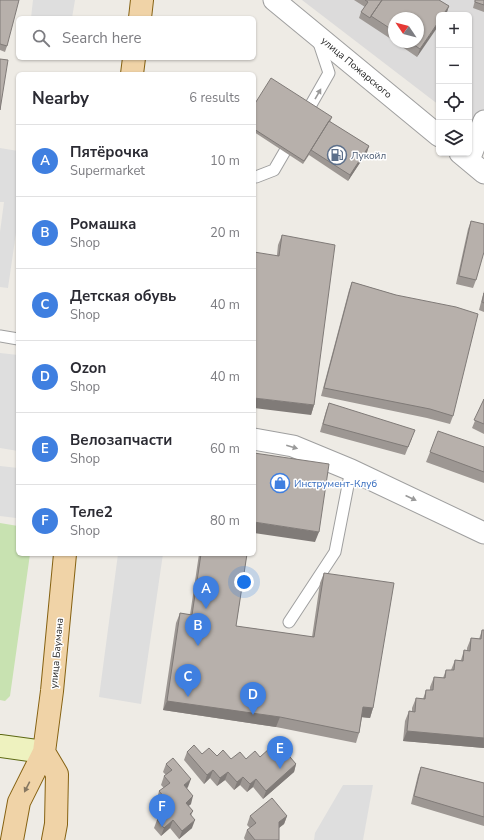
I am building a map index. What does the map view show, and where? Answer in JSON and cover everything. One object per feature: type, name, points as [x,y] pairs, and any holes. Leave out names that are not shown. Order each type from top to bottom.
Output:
[{"type":"main road","points":[[140,16],[142,0]]},
{"type":"main road","points":[[132,72],[134,60]]},
{"type":"main road","name":"улица Баумана","points":[[12,840],[19,802],[44,752],[52,690],[65,556]]},
{"type":"main road","points":[[44,752],[57,774],[56,824],[53,840]]},
{"type":"street","name":"улица Пожарского","points":[[274,0],[316,33],[436,133]]},
{"type":"street","points":[[471,162],[484,121]]},
{"type":"street","points":[[256,438],[293,446],[351,470],[484,533]]},
{"type":"street","points":[[0,746],[44,752]]},
{"type":"lane","points":[[256,177],[274,170],[329,73],[316,33]]},
{"type":"lane","points":[[0,336],[16,338]]},
{"type":"lane","points":[[290,622],[335,552],[351,470]]},
{"type":"shaded area","points":[[33,0],[75,0],[72,16],[31,16]]},
{"type":"shaded area","points":[[302,0],[484,0],[484,140],[472,130],[472,12],[436,12],[436,103]]},
{"type":"shaded area","points":[[0,148],[16,151],[16,233],[8,288],[0,287],[0,232],[4,202],[0,202]]},
{"type":"shaded area","points":[[0,353],[16,355],[16,451],[0,448]]},
{"type":"shaded area","points":[[0,466],[16,468],[16,518],[0,516]]},
{"type":"shaded area","points":[[118,556],[163,556],[141,704],[99,697]]},
{"type":"shaded area","points":[[343,785],[373,785],[363,840],[314,840],[315,833]]},
{"type":"green space","points":[[0,523],[16,526],[16,556],[30,556],[10,696],[5,701],[0,700]]},
{"type":"building","points":[[0,0],[19,0],[7,46],[0,44]]},
{"type":"building","points":[[365,0],[382,0],[370,18],[361,12],[368,2]]},
{"type":"building","points":[[382,0],[439,0],[449,6],[445,12],[436,12],[436,25],[424,43],[424,12],[388,12],[388,27],[371,16]]},
{"type":"building","points":[[475,0],[484,0],[484,5],[475,2]]},
{"type":"building","points":[[0,59],[8,60],[0,110]]},
{"type":"building","points":[[271,78],[332,117],[304,161],[256,130],[256,102]]},
{"type":"building","points":[[329,121],[369,146],[350,175],[311,150]]},
{"type":"building","points":[[471,221],[484,224],[484,252],[476,280],[459,276]]},
{"type":"building","points":[[282,235],[335,245],[314,405],[256,398],[256,252],[279,256]]},
{"type":"building","points":[[352,282],[396,295],[456,307],[478,314],[453,416],[430,409],[324,388]]},
{"type":"building","points":[[484,399],[484,424],[474,420]]},
{"type":"building","points":[[329,403],[415,430],[408,447],[323,424]]},
{"type":"building","points":[[438,431],[484,447],[484,472],[430,452]]},
{"type":"building","points":[[256,453],[329,464],[319,532],[256,522]]},
{"type":"building","points":[[201,556],[247,556],[236,626],[314,637],[324,573],[394,583],[373,708],[363,707],[359,733],[280,717],[167,701],[180,613],[192,615]]},
{"type":"building","points":[[482,630],[484,630],[484,738],[407,731],[409,711],[415,712],[416,698],[425,699],[426,690],[433,690],[434,677],[445,678],[446,670],[454,670],[455,660],[463,661],[464,650],[470,651],[471,638],[481,639]]},
{"type":"building","points":[[194,745],[202,754],[209,748],[217,756],[223,750],[231,759],[240,752],[246,759],[255,751],[260,757],[270,748],[277,755],[284,750],[296,764],[266,791],[256,779],[250,784],[243,777],[237,782],[228,772],[220,778],[213,770],[207,775],[187,752]]},
{"type":"building","points":[[173,758],[191,779],[184,785],[193,796],[186,803],[193,811],[190,814],[195,820],[182,831],[173,820],[164,828],[157,820],[166,812],[160,805],[166,799],[159,791],[170,783],[164,776],[172,770],[166,764]]},
{"type":"building","points":[[421,767],[484,783],[484,817],[414,796]]},
{"type":"building","points":[[272,798],[287,816],[279,822],[279,840],[255,840],[247,830],[256,823],[250,816]]},
{"type":"place","name":"Лукойл","points":[[337,155]]},
{"type":"place","name":"Инструмент-Клуб","points":[[280,483]]},
{"type":"place","name":"Пятёрочка","points":[[206,609]]},
{"type":"place","name":"Ромашка","points":[[198,646]]},
{"type":"place","name":"Детская обувь","points":[[188,697]]},
{"type":"place","name":"Ozon","points":[[253,715]]},
{"type":"place","name":"Велозапчасти","points":[[280,769]]},
{"type":"place","name":"Теле2","points":[[162,827]]}]
